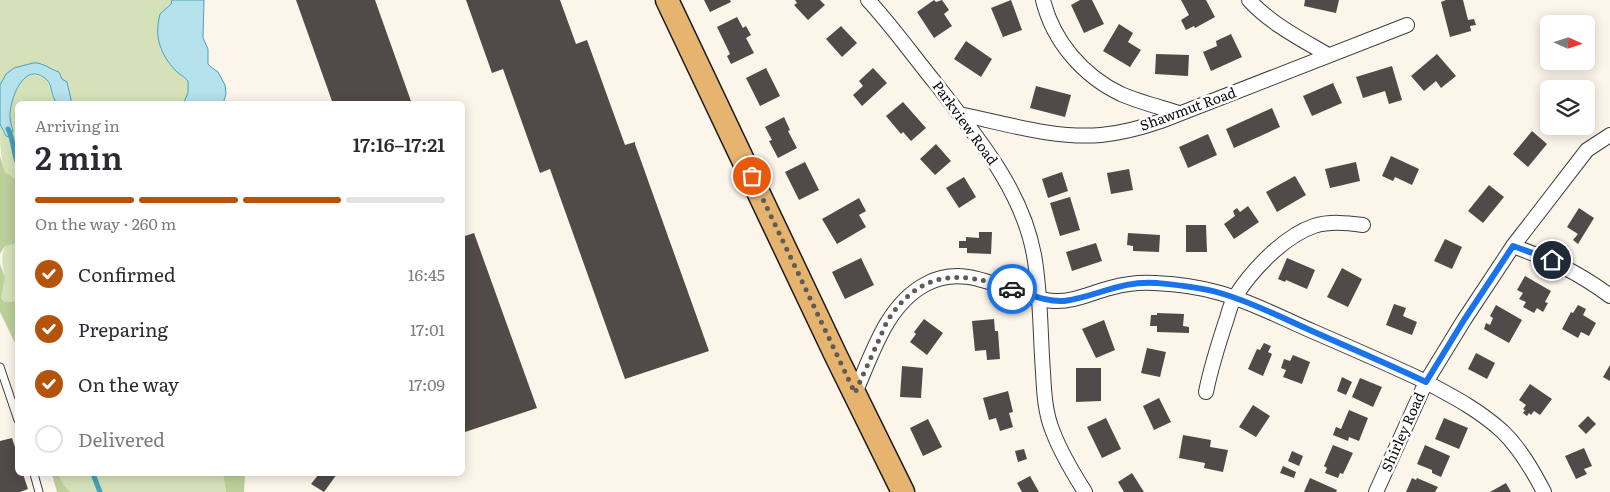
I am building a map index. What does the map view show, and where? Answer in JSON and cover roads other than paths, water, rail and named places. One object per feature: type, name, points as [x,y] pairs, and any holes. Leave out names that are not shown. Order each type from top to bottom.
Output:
[{"type":"main road","points":[[667,0],[903,492]]},
{"type":"street","points":[[1042,0],[1053,28],[1063,45],[1089,74],[1121,94],[1179,113]]},
{"type":"street","points":[[1249,0],[1279,25],[1328,55]]},
{"type":"street","name":"Parkview Road","points":[[872,2],[991,155],[1012,194],[1026,226],[1034,254],[1039,298],[1044,397],[1050,422],[1061,449],[1085,492]]},
{"type":"street","name":"Shawmut Road","points":[[959,114],[1038,130],[1071,134],[1100,135],[1145,126],[1407,24]]},
{"type":"street","name":"Shirley Road","points":[[1376,492],[1426,382],[1464,320],[1513,246],[1587,150],[1610,135]]},
{"type":"street","points":[[1206,392],[1218,343],[1234,298],[1257,268],[1269,256],[1300,233],[1314,226],[1344,222],[1363,225]]},
{"type":"street","points":[[1513,246],[1552,260],[1590,280],[1610,296]]},
{"type":"street","points":[[855,393],[887,321],[899,305],[927,283],[952,277],[978,278],[1039,298],[1064,301],[1119,286],[1154,283],[1200,288],[1234,298],[1380,360],[1426,382],[1474,409],[1503,432],[1525,459],[1544,492]]},
{"type":"lane","points":[[0,367],[15,411]]},
{"type":"lane","points":[[35,476],[39,492]]},
{"type":"water","points":[[172,0],[204,0],[203,38],[208,49],[208,64],[218,72],[225,85],[226,94],[224,101],[184,101],[188,93],[188,81],[170,65],[162,52],[158,38],[160,14],[171,4]]},
{"type":"water","points":[[37,63],[59,72],[62,79],[67,82],[71,101],[56,101],[47,80],[39,75],[32,74],[25,78],[20,84],[13,100],[10,116],[13,131],[9,137],[6,136],[0,124],[0,85],[6,74],[14,68]]},
{"type":"waterway","points":[[8,129],[15,155]]},
{"type":"waterway","points":[[94,476],[100,492]]}]
